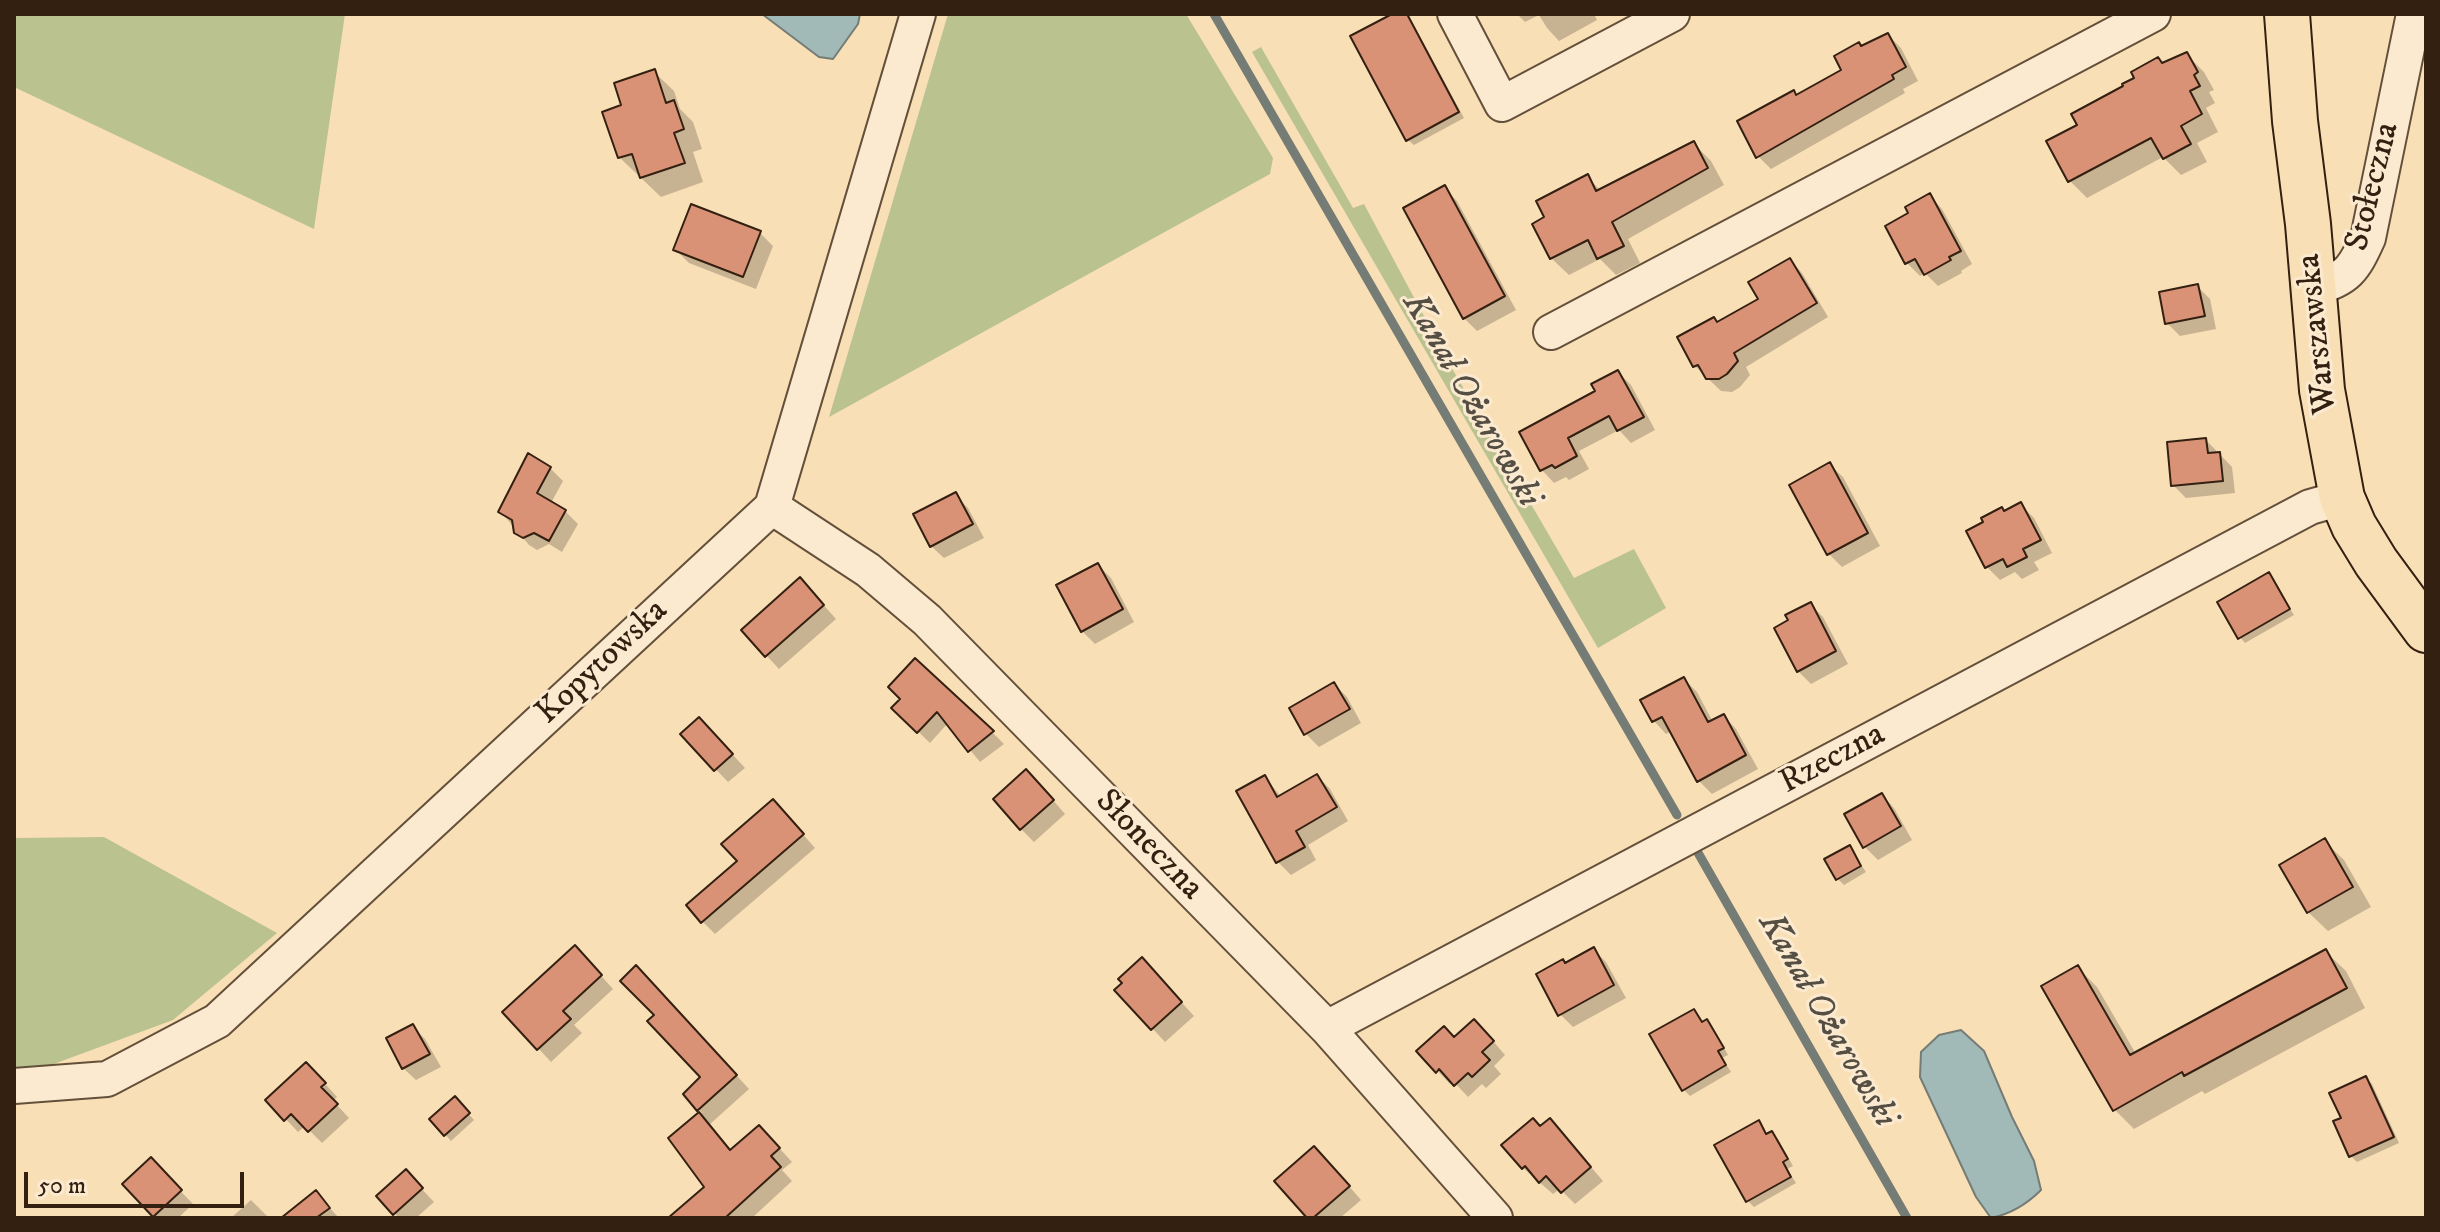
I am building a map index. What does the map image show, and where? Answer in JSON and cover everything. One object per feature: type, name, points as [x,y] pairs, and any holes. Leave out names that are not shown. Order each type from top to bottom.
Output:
[{"type":"main road","name":"Warszawska","points":[[2287,14],[2322,390],[2342,498],[2354,526],[2421,612]]},
{"type":"street","points":[[772,507],[918,14]]},
{"type":"street","points":[[1455,14],[1502,104],[1672,14]]},
{"type":"street","points":[[1551,332],[2153,14]]},
{"type":"street","name":"Stołeczna","points":[[2313,288],[2337,283],[2356,265],[2368,238],[2414,14]]},
{"type":"street","name":"Rzeczna","points":[[1327,1028],[2310,507],[2342,498]]},
{"type":"street","name":"Słoneczna","points":[[772,507],[868,570],[927,620],[1327,1028],[1495,1218]]},
{"type":"street","name":"Kopytowska","points":[[14,1086],[107,1079],[217,1021],[772,507]]},
{"type":"green space","points":[[14,14],[345,14],[314,229],[14,87]]},
{"type":"green space","points":[[948,14],[1186,14],[1273,158],[1270,174],[829,417]]},
{"type":"green space","points":[[1261,47],[1353,208],[1364,204],[1450,365],[1574,578],[1634,549],[1666,608],[1598,648],[1252,52]]},
{"type":"green space","points":[[104,837],[277,933],[173,1020],[32,1072],[14,1071],[14,838]]},
{"type":"water","points":[[762,14],[860,14],[858,24],[833,59],[819,57]]},
{"type":"water","points":[[1961,1030],[1984,1051],[2034,1161],[2041,1190],[2018,1208],[1991,1218],[1976,1197],[1920,1077],[1921,1052],[1939,1035]]},
{"type":"building","points":[[1392,14],[1407,14],[1459,112],[1406,141],[1350,36]]},
{"type":"building","points":[[1888,33],[1906,67],[1892,75],[1894,79],[1756,158],[1737,121],[1794,90],[1796,95],[1841,70],[1834,56],[1859,42],[1861,46]]},
{"type":"building","points":[[2187,52],[2198,72],[2194,75],[2200,86],[2190,91],[2202,114],[2181,126],[2191,144],[2163,159],[2151,138],[2068,182],[2046,141],[2077,125],[2071,114],[2123,86],[2134,78],[2131,72],[2158,57],[2162,63]]},
{"type":"building","points":[[655,69],[666,103],[674,100],[684,129],[674,133],[685,163],[640,178],[632,154],[618,158],[602,112],[621,105],[614,83]]},
{"type":"building","points":[[1694,141],[1708,168],[1612,222],[1624,246],[1597,259],[1588,240],[1550,259],[1532,224],[1544,217],[1536,201],[1588,174],[1596,191]]},
{"type":"building","points":[[1445,185],[1505,296],[1463,319],[1403,208]]},
{"type":"building","points":[[1930,193],[1961,251],[1924,275],[1915,259],[1905,264],[1885,226],[1908,213],[1905,207]]},
{"type":"building","points":[[691,204],[761,231],[743,277],[673,250]]},
{"type":"building","points":[[1790,258],[1817,303],[1734,353],[1738,361],[1727,374],[1719,379],[1706,379],[1698,365],[1693,367],[1677,337],[1714,317],[1717,322],[1758,299],[1748,282]]},
{"type":"building","points":[[2198,284],[2205,316],[2165,324],[2159,292]]},
{"type":"building","points":[[1618,370],[1644,417],[1617,431],[1609,416],[1568,438],[1577,456],[1555,468],[1552,465],[1540,471],[1519,432],[1595,391],[1591,384]]},
{"type":"building","points":[[2206,438],[2208,453],[2220,452],[2223,481],[2171,486],[2167,442]]},
{"type":"building","points":[[528,453],[551,467],[537,493],[566,510],[549,541],[534,533],[523,538],[514,533],[512,520],[498,512]]},
{"type":"building","points":[[1830,462],[1868,533],[1827,555],[1789,485]]},
{"type":"building","points":[[956,492],[973,524],[930,547],[913,514]]},
{"type":"building","points":[[2021,502],[2041,540],[2023,549],[2027,557],[2007,567],[2003,559],[1985,568],[1966,531],[1983,522],[1981,518],[2002,507],[2004,511]]},
{"type":"building","points":[[1098,563],[1123,609],[1081,632],[1056,585]]},
{"type":"building","points":[[2269,572],[2290,609],[2238,639],[2217,602]]},
{"type":"building","points":[[800,577],[824,605],[765,657],[741,630]]},
{"type":"building","points":[[1811,602],[1836,651],[1797,672],[1774,628],[1788,620],[1785,615]]},
{"type":"building","points":[[915,658],[994,731],[968,752],[937,712],[917,733],[891,708],[900,699],[888,687]]},
{"type":"building","points":[[1684,677],[1708,722],[1724,714],[1746,755],[1697,782],[1662,717],[1652,722],[1640,700]]},
{"type":"building","points":[[1334,682],[1350,709],[1304,735],[1289,708]]},
{"type":"building","points":[[699,717],[733,754],[714,771],[680,734]]},
{"type":"building","points":[[1026,769],[1054,800],[1020,830],[993,799]]},
{"type":"building","points":[[1317,774],[1337,807],[1296,831],[1305,847],[1276,863],[1236,791],[1265,775],[1277,797]]},
{"type":"building","points":[[1882,793],[1901,826],[1863,848],[1844,814]]},
{"type":"building","points":[[773,799],[804,834],[701,923],[686,905],[737,861],[721,844]]},
{"type":"building","points":[[2325,838],[2353,887],[2307,913],[2279,865]]},
{"type":"building","points":[[1850,845],[1861,866],[1836,880],[1824,859]]},
{"type":"building","points":[[575,945],[602,975],[563,1011],[571,1019],[537,1050],[502,1012]]},
{"type":"building","points":[[1594,947],[1614,985],[1558,1016],[1536,974]]},
{"type":"building","points":[[2326,949],[2347,988],[2184,1076],[2182,1072],[2113,1111],[2041,986],[2078,965],[2130,1055]]},
{"type":"building","points":[[1142,957],[1182,1002],[1151,1030],[1114,990],[1122,983],[1118,979]]},
{"type":"building","points":[[636,965],[737,1075],[697,1111],[683,1094],[700,1077],[647,1021],[654,1015],[620,981]]},
{"type":"building","points":[[1694,1009],[1702,1022],[1707,1019],[1724,1048],[1718,1051],[1726,1065],[1682,1091],[1649,1034]]},
{"type":"building","points":[[1474,1019],[1494,1041],[1482,1052],[1490,1060],[1472,1077],[1468,1073],[1454,1086],[1439,1069],[1436,1073],[1416,1051],[1444,1026],[1454,1037]]},
{"type":"building","points":[[413,1024],[430,1054],[402,1069],[386,1038]]},
{"type":"building","points":[[306,1062],[326,1083],[321,1087],[338,1104],[308,1132],[291,1114],[284,1121],[265,1100]]},
{"type":"building","points":[[2366,1076],[2394,1137],[2349,1157],[2333,1121],[2341,1118],[2329,1093]]},
{"type":"building","points":[[455,1096],[470,1113],[444,1136],[429,1119]]},
{"type":"building","points":[[699,1112],[730,1150],[759,1125],[780,1148],[771,1156],[781,1167],[725,1218],[668,1218],[704,1187],[668,1138]]},
{"type":"building","points":[[1533,1118],[1540,1126],[1550,1118],[1591,1167],[1561,1193],[1546,1176],[1539,1183],[1501,1145]]},
{"type":"building","points":[[1759,1120],[1766,1134],[1772,1131],[1788,1159],[1783,1162],[1791,1177],[1746,1202],[1714,1145]]},
{"type":"building","points":[[1314,1146],[1350,1186],[1313,1218],[1307,1218],[1274,1181]]},
{"type":"building","points":[[151,1157],[182,1190],[153,1217],[122,1184]]},
{"type":"building","points":[[406,1169],[423,1188],[393,1215],[376,1196]]},
{"type":"building","points":[[316,1190],[330,1208],[316,1218],[281,1218]]},
{"type":"waterway","name":"Kanał Ożarowski","points":[[1214,14],[1677,815]]},
{"type":"waterway","name":"Kanał Ożarowski","points":[[1697,851],[1907,1218]]}]
